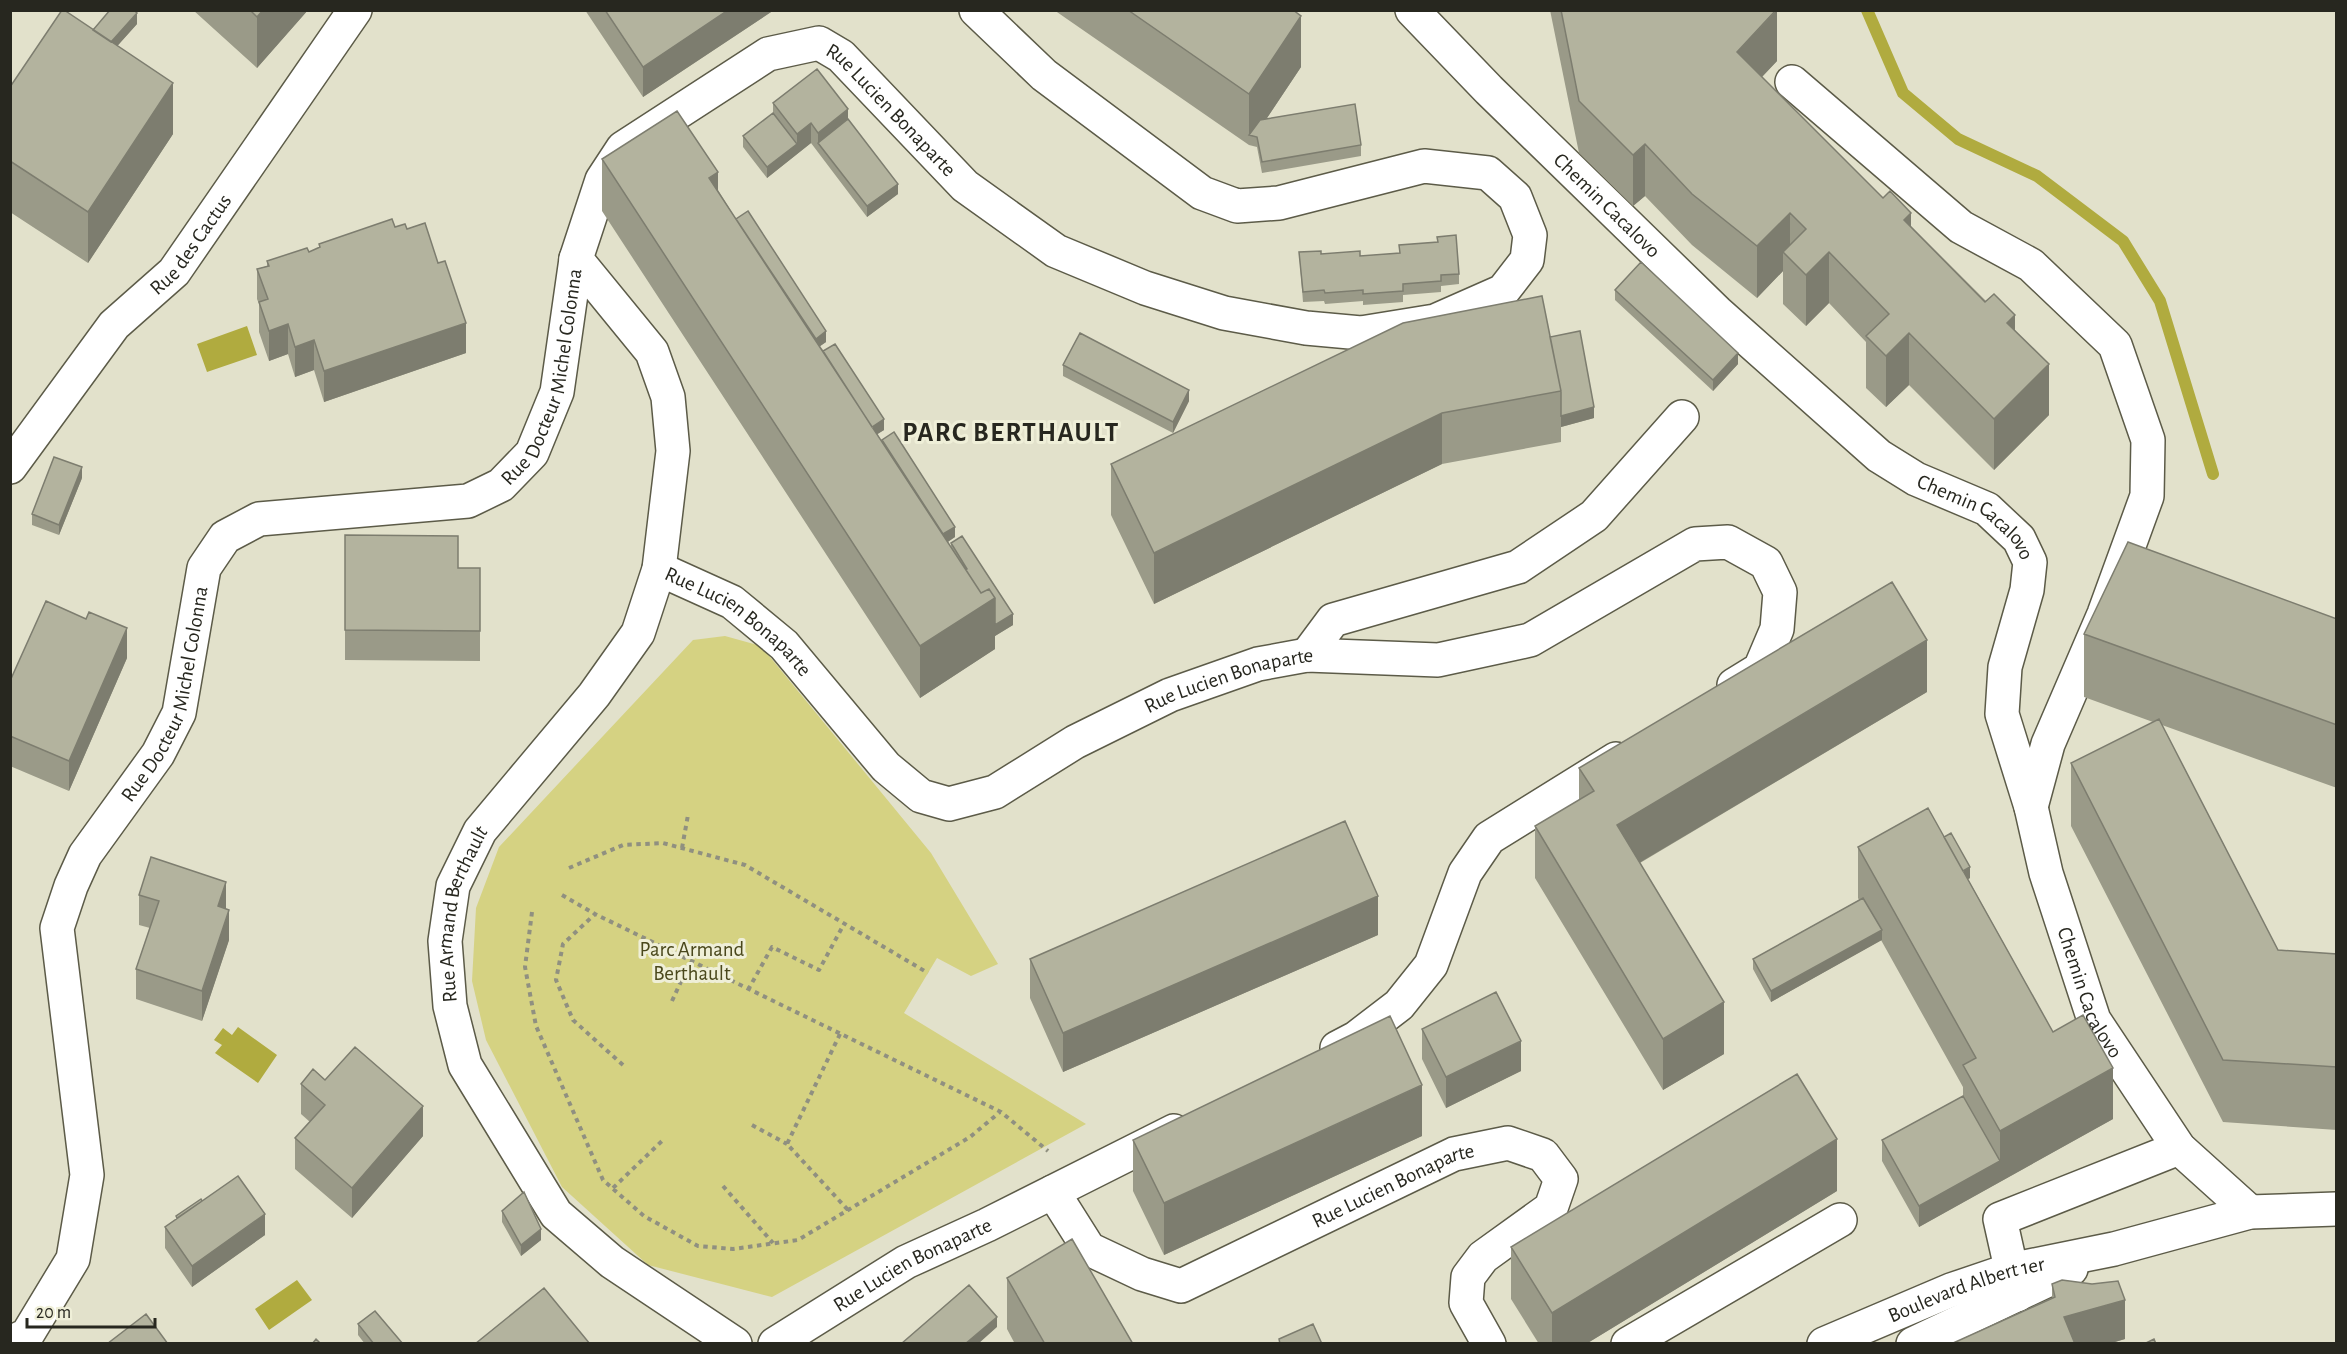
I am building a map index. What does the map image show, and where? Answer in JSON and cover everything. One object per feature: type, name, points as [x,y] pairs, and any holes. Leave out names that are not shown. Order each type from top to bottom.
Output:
[{"type":"street","name":"Rue des Cactus","points":[[10,467],[114,325],[174,272],[355,10]]},
{"type":"street","name":"Rue Lucien Bonaparte","points":[[976,10],[1044,75],[1202,194],[1237,206],[1279,203],[1424,166],[1488,173],[1515,197],[1530,235],[1527,260],[1503,291],[1434,321],[1361,333],[1306,328],[1224,314],[1145,288],[1056,251],[965,186],[841,56],[819,44],[768,54],[623,148],[602,180],[576,259],[652,352],[668,397],[673,451],[659,569],[732,602],[784,645],[886,767],[921,796],[949,804],[995,792],[1075,742],[1170,695],[1258,663],[1307,655],[1438,660],[1530,639],[1695,544],[1728,542],[1766,563],[1780,592],[1777,629],[1760,669],[1711,700]]},
{"type":"street","name":"Chemin Cacalovo","points":[[1412,10],[1489,90],[1717,312],[1879,456],[1916,479],[1987,509],[2019,538],[2030,562],[2027,590],[2005,668],[2002,714],[2031,807],[2046,873],[2094,1020],[2179,1148],[2250,1212]]},
{"type":"street","points":[[1792,82],[1960,227],[2031,265],[2115,345],[2148,440],[2147,496],[2129,586],[2048,744],[2031,807]]},
{"type":"street","name":"Rue Docteur Michel Colonna","points":[[10,1343],[27,1335],[73,1259],[87,1175],[57,928],[71,886],[85,855],[158,754],[179,713],[204,568],[225,537],[259,519],[468,501],[501,485],[532,453],[557,392],[576,259]]},
{"type":"street","points":[[1307,655],[1333,620],[1518,567],[1594,516],[1682,417]]},
{"type":"street","name":"Rue Armand Berthault","points":[[659,569],[638,633],[594,695],[480,831],[475,840],[453,886],[445,941],[450,1006],[465,1065],[556,1214],[612,1262],[735,1344]]},
{"type":"street","points":[[1314,1059],[1356,1038],[1399,1005],[1431,965],[1465,873],[1490,838],[1641,743]]},
{"type":"street","name":"Rue Lucien Bonaparte","points":[[775,1344],[906,1262],[1053,1192],[1200,1117]]},
{"type":"street","name":"Rue Lucien Bonaparte","points":[[1053,1192],[1089,1249],[1142,1274],[1181,1286],[1454,1154],[1508,1143],[1543,1155],[1561,1179],[1551,1208],[1484,1257],[1468,1277],[1466,1303],[1489,1344]]},
{"type":"street","points":[[2013,1282],[2001,1219],[2179,1148]]},
{"type":"street","name":"Boulevard Albert 1er","points":[[1824,1344],[1951,1290],[2013,1282],[2114,1249],[2250,1212],[2337,1209]]},
{"type":"street","points":[[1628,1344],[1840,1220]]},
{"type":"street","name":"Boulevard Albert 1er","points":[[1913,1344],[2013,1282]]},
{"type":"path","points":[[682,848],[688,815]]},
{"type":"path","points":[[569,868],[623,845],[663,843],[746,865],[928,973]]},
{"type":"path","points":[[562,896],[690,962],[1001,1112],[1044,1147]]},
{"type":"path","points":[[532,912],[525,967],[536,1026],[603,1180],[644,1216],[698,1246],[733,1249],[798,1240],[969,1137],[1001,1112]]},
{"type":"path","points":[[595,914],[563,944],[556,980],[573,1020],[623,1065]]},
{"type":"path","points":[[748,990],[772,947],[819,970],[844,924]]},
{"type":"path","points":[[672,1001],[690,962]]},
{"type":"path","points":[[787,1144],[840,1035]]},
{"type":"path","points":[[752,1125],[787,1144],[848,1210]]},
{"type":"path","points":[[613,1188],[664,1139]]},
{"type":"path","points":[[723,1186],[773,1244]]},
{"type":"green space","name":"Parc Armand Berthault","points":[[725,636],[761,646],[931,853],[998,964],[971,976],[937,958],[904,1013],[1086,1124],[772,1297],[648,1265],[562,1187],[486,1040],[472,981],[476,908],[499,847],[693,640]]},
{"type":"shaded area","points":[[247,326],[257,355],[207,372],[197,344]]},
{"type":"shaded area","points":[[238,1027],[277,1055],[258,1083],[215,1053],[222,1045],[214,1040],[223,1028],[232,1035]]},
{"type":"shaded area","points":[[297,1280],[312,1300],[269,1330],[255,1309]]},
{"type":"building","points":[[62,10],[173,83],[88,212],[10,161],[10,87]]},
{"type":"building","points":[[110,10],[134,10],[137,13],[111,42],[93,30]]},
{"type":"building","points":[[250,10],[263,10],[257,17]]},
{"type":"building","points":[[605,10],[728,10],[643,67]]},
{"type":"building","points":[[1128,10],[1293,10],[1301,16],[1249,94]]},
{"type":"building","points":[[1561,10],[1776,10],[1737,52],[1883,198],[1890,191],[1911,213],[1904,220],[1985,302],[1994,294],[2015,315],[2007,323],[2049,364],[1994,419],[1909,333],[1886,356],[1866,336],[1889,314],[1829,252],[1806,275],[1783,252],[1806,229],[1790,213],[1757,246],[1692,194],[1645,144],[1633,155],[1579,101]]},
{"type":"building","points":[[817,69],[848,109],[818,133],[811,123],[797,134],[773,103]]},
{"type":"building","points":[[1355,104],[1361,145],[1262,162],[1257,137],[1249,135],[1260,120]]},
{"type":"building","points":[[677,111],[718,172],[709,178],[981,593],[989,589],[995,598],[920,646],[602,159]]},
{"type":"building","points":[[773,113],[797,144],[767,167],[743,136]]},
{"type":"building","points":[[848,119],[898,184],[867,206],[818,143]]},
{"type":"building","points":[[748,211],[826,331],[816,339],[736,219]]},
{"type":"building","points":[[392,219],[395,227],[405,224],[407,229],[425,223],[438,263],[445,261],[466,323],[324,371],[314,340],[295,347],[288,324],[269,331],[259,302],[268,299],[257,269],[269,266],[267,261],[307,248],[309,252],[320,247],[319,244]]},
{"type":"building","points":[[1456,235],[1459,274],[1441,275],[1441,281],[1403,284],[1403,291],[1363,294],[1363,290],[1303,292],[1299,252],[1321,251],[1321,254],[1360,251],[1360,256],[1400,253],[1399,245],[1438,242],[1437,237]]},
{"type":"building","points":[[1641,262],[1738,353],[1713,380],[1615,290]]},
{"type":"building","points":[[1542,296],[1561,391],[1442,413],[1154,553],[1111,464],[1403,323]]},
{"type":"building","points":[[1580,331],[1594,407],[1561,416],[1561,391],[1550,337]]},
{"type":"building","points":[[1080,333],[1189,390],[1173,422],[1063,365]]},
{"type":"building","points":[[835,344],[884,419],[872,427],[823,351]]},
{"type":"building","points":[[894,432],[955,527],[943,534],[882,440]]},
{"type":"building","points":[[54,457],[82,467],[59,525],[32,514]]},
{"type":"building","points":[[345,535],[458,536],[458,568],[480,568],[480,631],[345,630]]},
{"type":"building","points":[[962,536],[1013,614],[995,625],[995,598],[989,589],[981,593],[951,543]]},
{"type":"building","points":[[2128,542],[2337,619],[2337,725],[2084,634]]},
{"type":"building","points":[[1892,582],[1927,640],[1617,825],[1724,1002],[1663,1039],[1535,826],[1594,791],[1579,768]]},
{"type":"building","points":[[46,601],[86,619],[89,612],[127,628],[69,761],[10,736],[10,681]]},
{"type":"building","points":[[2159,719],[2278,950],[2337,954],[2337,1067],[2223,1060],[2071,763]]},
{"type":"building","points":[[1928,808],[2053,1032],[2083,1015],[2113,1068],[2000,1131],[1963,1065],[1976,1058],[1858,847]]},
{"type":"building","points":[[1345,821],[1378,896],[1063,1033],[1030,959]]},
{"type":"building","points":[[1951,833],[1970,867],[1963,871],[1944,837]]},
{"type":"building","points":[[151,857],[226,882],[218,906],[229,910],[202,991],[136,969],[159,901],[139,895]]},
{"type":"building","points":[[1863,898],[1882,930],[1771,991],[1753,959]]},
{"type":"building","points":[[1496,992],[1521,1041],[1446,1077],[1422,1029]]},
{"type":"building","points":[[1390,1016],[1422,1085],[1164,1203],[1133,1140]]},
{"type":"building","points":[[355,1047],[423,1106],[352,1188],[295,1138],[325,1105],[301,1084],[313,1069],[325,1080]]},
{"type":"building","points":[[1797,1074],[1837,1139],[1552,1313],[1511,1247]]},
{"type":"building","points":[[1963,1096],[2000,1161],[1919,1206],[1882,1140]]},
{"type":"building","points":[[238,1176],[265,1214],[192,1266],[165,1227]]},
{"type":"building","points":[[524,1192],[541,1229],[521,1245],[502,1211]]},
{"type":"building","points":[[201,1199],[202,1201],[177,1218],[176,1216]]},
{"type":"building","points":[[1072,1239],[1133,1344],[1045,1344],[1007,1278]]},
{"type":"building","points":[[2062,1280],[2092,1284],[2118,1281],[2125,1300],[2064,1317],[2075,1344],[1951,1344],[2055,1297],[2052,1284]]},
{"type":"building","points":[[969,1285],[997,1317],[965,1344],[901,1344]]},
{"type":"building","points":[[544,1288],[590,1344],[475,1344]]},
{"type":"building","points":[[375,1311],[403,1344],[374,1344],[358,1324]]},
{"type":"building","points":[[146,1314],[168,1344],[107,1344]]},
{"type":"building","points":[[1313,1324],[1322,1344],[1280,1344],[1279,1339]]},
{"type":"building","points":[[2154,1339],[2156,1344],[2144,1344]]},
{"type":"waterway","points":[[1867,10],[1903,93],[1958,139],[2037,176],[2123,241],[2160,301],[2213,474]]},
{"type":"district","name":"PARC BERTHAULT","points":[[1011,432]]}]
